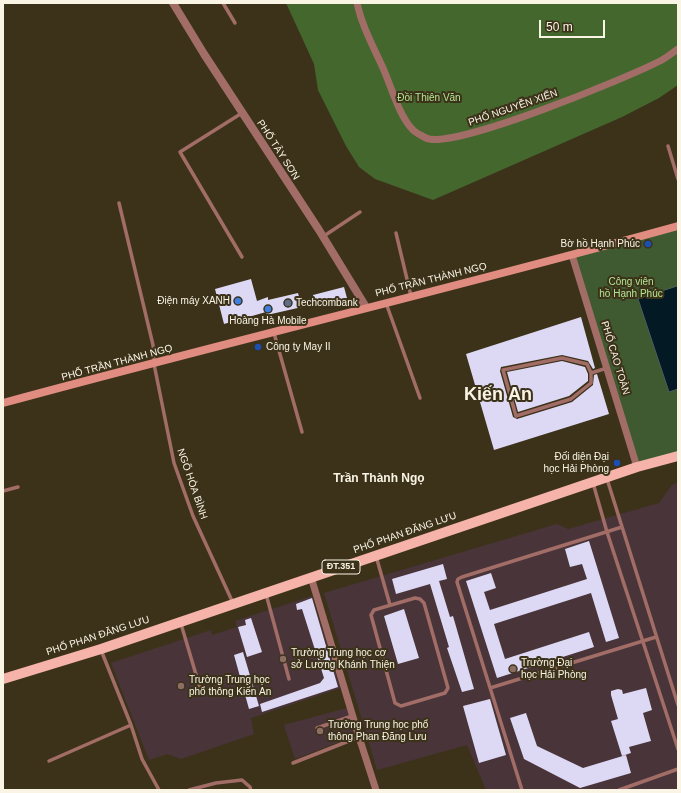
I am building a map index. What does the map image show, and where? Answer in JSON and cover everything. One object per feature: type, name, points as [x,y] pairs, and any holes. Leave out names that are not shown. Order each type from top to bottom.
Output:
[{"type":"main road","name":"PHỐ TRẦN THÀNH NGỌ","points":[[3,403],[678,226]]},
{"type":"main road","name":"PHỐ PHAN ĐĂNG LƯU","points":[[3,679],[101,649],[637,467],[678,456]]},
{"type":"street","name":"PHỐ TÂY SƠN","points":[[173,3],[204,54],[323,237],[366,307]]},
{"type":"street","name":"PHỐ NGUYỄN XIỂN","points":[[357,3],[364,30],[383,67],[404,118],[413,131],[428,139],[446,139],[489,129],[622,78],[662,60],[678,49]]},
{"type":"street","name":"PHỐ CAO TOÀN","points":[[572,255],[637,467]]},
{"type":"street","points":[[311,577],[358,737],[376,790]]},
{"type":"lane","points":[[223,3],[236,23]]},
{"type":"lane","points":[[242,112],[180,152],[242,257]]},
{"type":"lane","points":[[668,146],[678,179]]},
{"type":"lane","name":"NGÕ HÒA BÌNH","points":[[119,203],[153,345],[154,364],[174,463],[193,516],[233,604]]},
{"type":"lane","points":[[323,237],[360,212]]},
{"type":"lane","points":[[396,233],[411,296]]},
{"type":"lane","points":[[386,302],[420,398]]},
{"type":"lane","points":[[274,332],[302,432]]},
{"type":"lane","points":[[562,358],[587,364],[591,373],[591,383],[571,399],[516,416],[503,370],[562,358]]},
{"type":"lane","points":[[591,373],[607,368]]},
{"type":"lane","points":[[607,477],[678,705]]},
{"type":"lane","points":[[593,482],[607,532],[678,749]]},
{"type":"lane","points":[[3,491],[18,487]]},
{"type":"lane","points":[[522,790],[458,585],[458,579],[622,527]]},
{"type":"lane","points":[[376,555],[390,605]]},
{"type":"lane","points":[[266,593],[289,679]]},
{"type":"lane","points":[[415,598],[420,599],[424,603],[448,688],[445,693],[401,706],[395,703],[371,616],[374,610],[390,605],[415,598]]},
{"type":"lane","points":[[180,622],[200,688]]},
{"type":"lane","points":[[490,688],[656,637]]},
{"type":"lane","points":[[101,649],[131,725],[142,759],[159,790]]},
{"type":"lane","points":[[317,728],[352,716]]},
{"type":"lane","points":[[49,761],[131,725]]},
{"type":"lane","points":[[293,763],[358,737]]},
{"type":"lane","points":[[619,790],[678,769]]},
{"type":"lane","points":[[189,790],[216,783],[242,780],[250,787],[251,790]]},
{"type":"shaded area","name":"Trường Đại học Hải Phòng","points":[[678,483],[678,790],[486,790],[467,745],[377,770],[324,593],[557,524],[568,529],[659,503],[672,485]]},
{"type":"shaded area","points":[[312,596],[341,688],[251,718],[254,734],[181,759],[167,754],[149,760],[111,663],[211,630],[212,635],[237,627],[235,621]]},
{"type":"shaded area","name":"Trường Trung học phổ thông Phan Đăng Lưu","points":[[347,708],[355,736],[295,759],[284,725]]},
{"type":"green space","name":"Đồi Thiên Văn","points":[[286,3],[678,3],[678,85],[659,98],[622,117],[433,200],[375,179],[359,167],[346,146],[318,90],[314,64]]},
{"type":"green space","name":"Công viên hồ Hạnh Phúc","points":[[678,226],[678,455],[637,467],[572,255]]},
{"type":"water","points":[[678,286],[678,389],[669,392],[638,299]]},
{"type":"building","name":"Điện máy XANH","points":[[251,279],[257,301],[268,297],[268,300],[298,293],[302,307],[267,315],[266,312],[224,324],[215,289]]},
{"type":"building","points":[[344,287],[347,298],[315,306],[313,295]]},
{"type":"building","points":[[581,317],[595,368],[593,369],[588,361],[562,355],[501,367],[500,371],[513,417],[517,419],[572,402],[593,385],[594,375],[597,374],[609,414],[494,450],[466,354]]},
{"type":"building","points":[[562,361],[585,367],[588,374],[588,381],[569,396],[518,412],[507,372]]},
{"type":"building","points":[[589,541],[619,638],[606,642],[591,593],[494,624],[505,659],[589,632],[594,647],[497,678],[466,581],[491,573],[496,588],[484,592],[490,610],[587,579],[582,564],[570,567],[565,549]]},
{"type":"building","points":[[443,564],[447,579],[439,581],[450,617],[453,616],[474,689],[462,692],[447,648],[449,647],[430,584],[396,594],[392,579]]},
{"type":"building","points":[[312,598],[338,687],[262,712],[260,704],[320,683],[324,678],[302,609],[297,610],[296,604]]},
{"type":"building","points":[[404,609],[419,658],[398,664],[384,616]]},
{"type":"building","points":[[251,618],[262,652],[247,657],[238,627],[246,625],[245,620]]},
{"type":"building","points":[[243,652],[259,706],[249,709],[234,655]]},
{"type":"building","points":[[646,688],[652,710],[643,713],[651,741],[629,747],[631,753],[622,756],[611,721],[618,719],[611,691],[618,689],[622,690],[623,694]]},
{"type":"building","points":[[490,699],[506,755],[479,763],[463,706]]},
{"type":"building","points":[[526,713],[537,746],[583,768],[626,755],[631,773],[580,788],[524,759],[510,718]]},
{"type":"place","name":"Bờ hồ Hạnh Phúc","points":[[648,244]]},
{"type":"place","name":"Điện máy XANH","points":[[238,301]]},
{"type":"place","name":"Techcombank","points":[[288,303]]},
{"type":"place","name":"Hoàng Hà Mobile","points":[[268,309]]},
{"type":"place","name":"Công ty May II","points":[[258,347]]},
{"type":"place","name":"Đối diện Đại học Hải Phòng","points":[[617,463]]},
{"type":"place","name":"Trường Trung học cơ sở Lương Khánh Thiện","points":[[283,659]]},
{"type":"place","name":"Trường Đại học Hải Phòng","points":[[513,669]]},
{"type":"place","name":"Trường Trung học phổ thông Kiến An","points":[[181,686]]},
{"type":"place","name":"Trường Trung học phổ thông Phan Đăng Lưu","points":[[320,731]]},
{"type":"district","name":"Kiến An","points":[[498,395]]},
{"type":"district","name":"Trần Thành Ngọ","points":[[379,479]]}]
